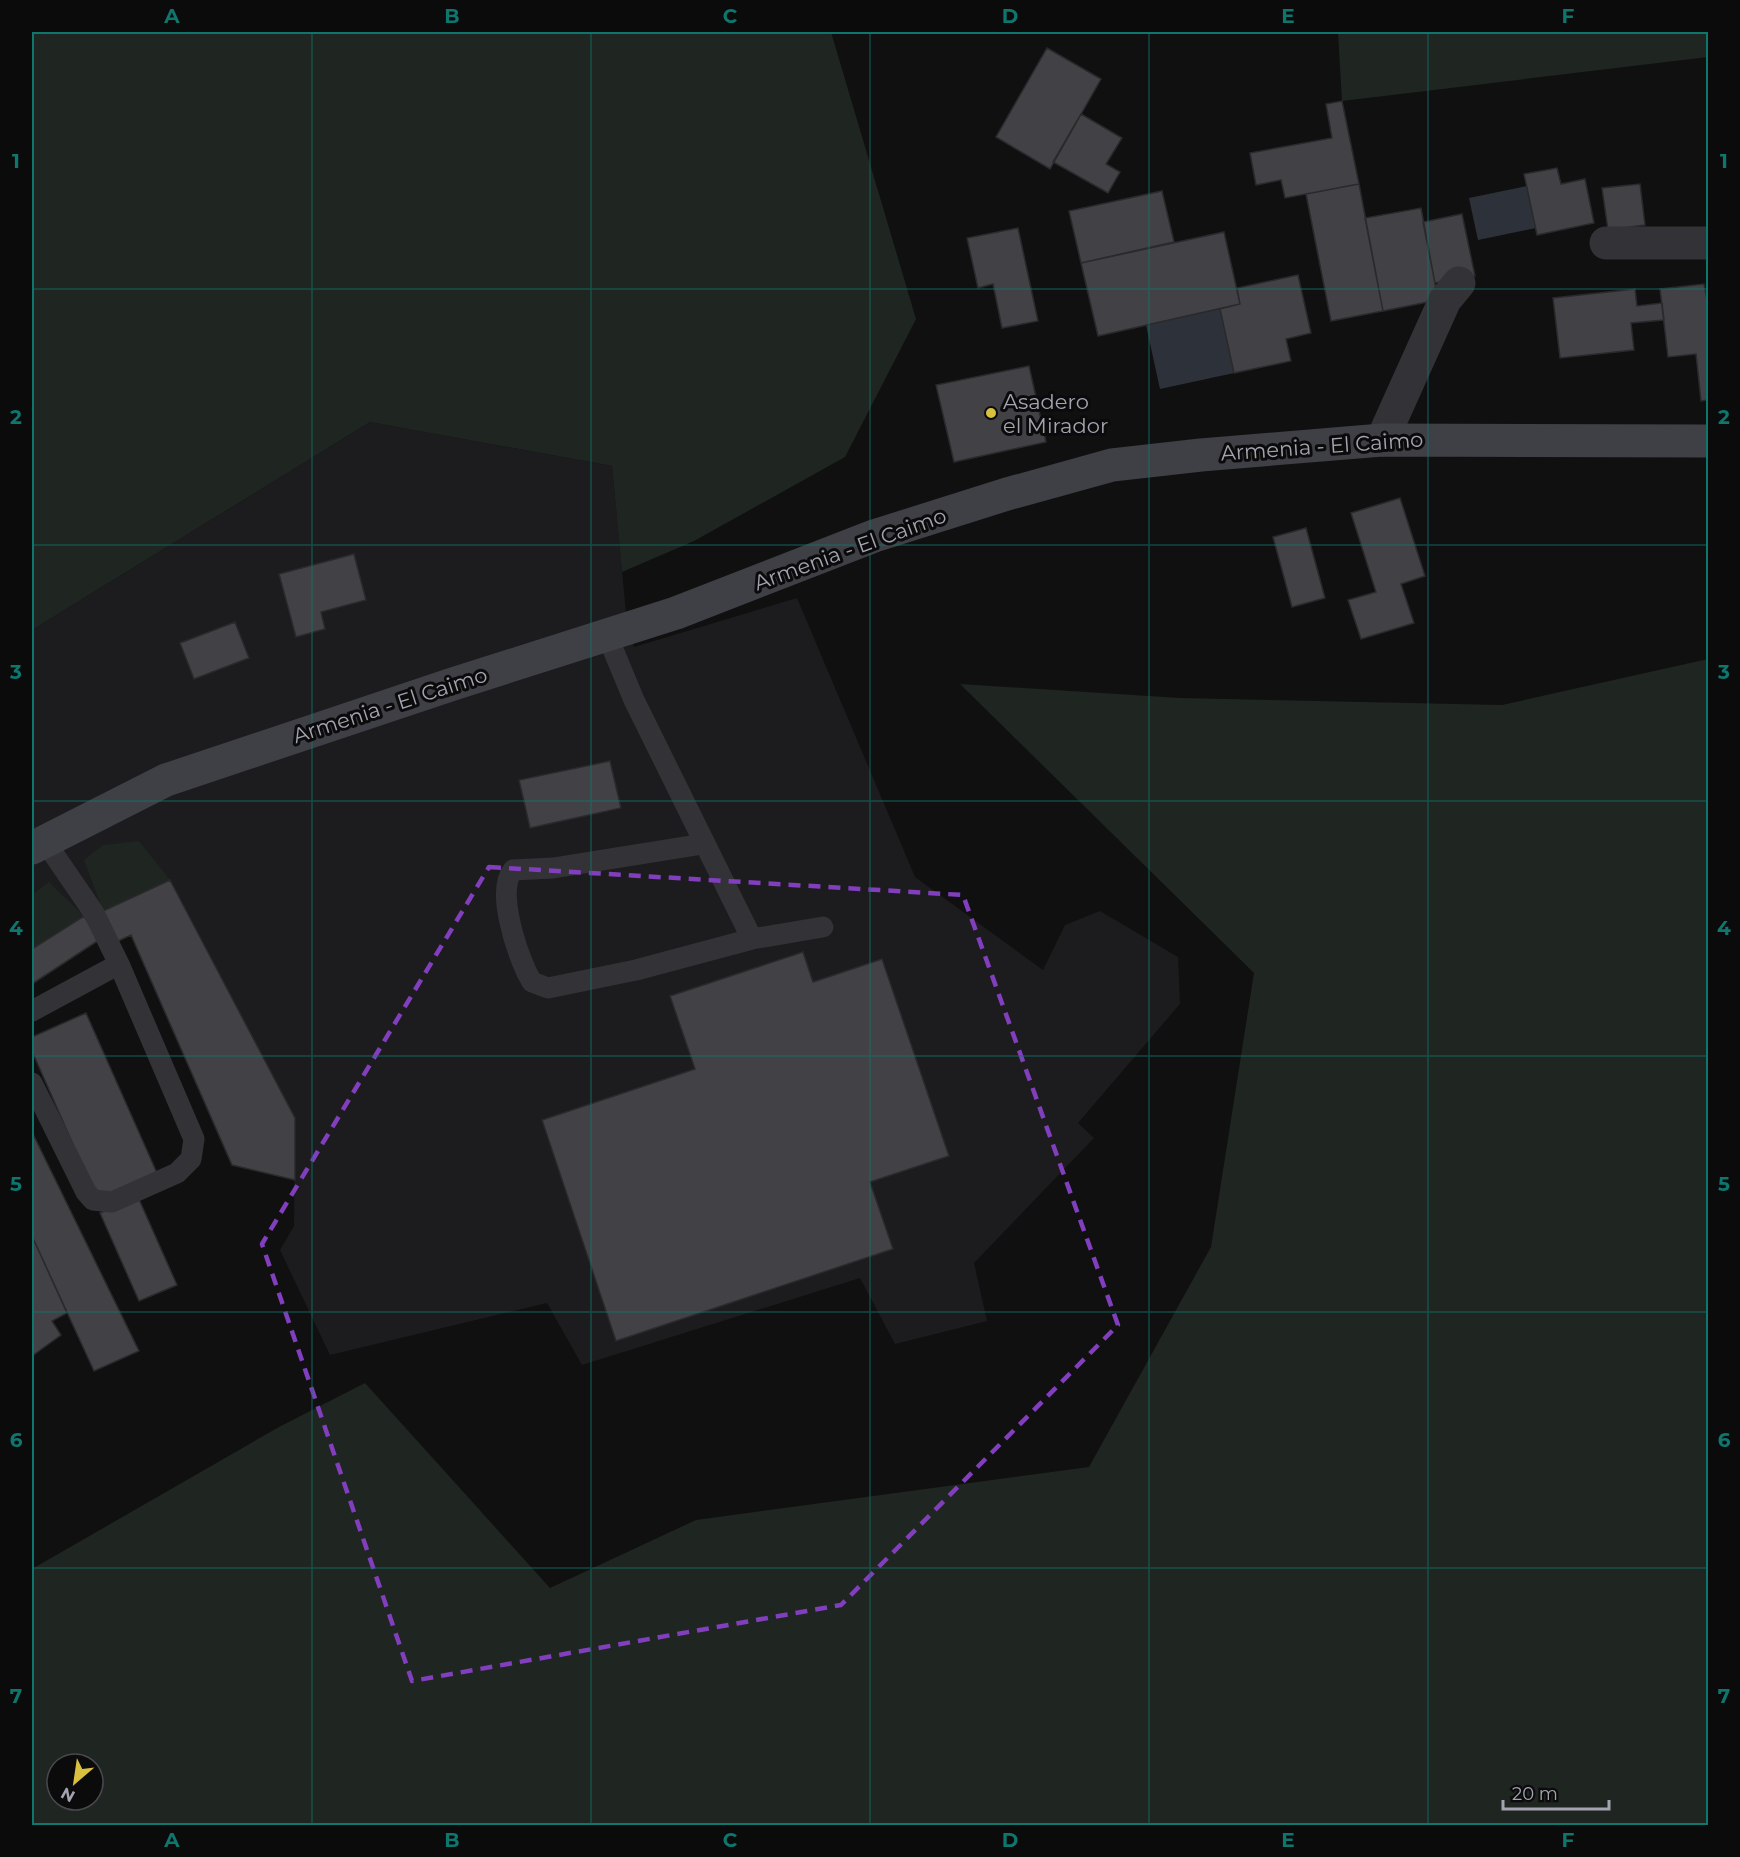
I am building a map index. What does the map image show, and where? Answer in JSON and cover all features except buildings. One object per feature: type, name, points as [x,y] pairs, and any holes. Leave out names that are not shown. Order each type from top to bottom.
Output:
[{"type":"main road","name":"Armenia - El Caimo","points":[[38,844],[166,780],[676,613],[874,536],[1007,494],[1112,465],[1382,440],[1708,441]]},
{"type":"street","points":[[1606,243],[1708,243]]},
{"type":"street","points":[[1382,440],[1446,300],[1459,282]]},
{"type":"lane","points":[[607,635],[634,700],[703,844],[734,898],[752,939]]},
{"type":"lane","points":[[32,1083],[86,1192],[93,1200],[112,1202],[177,1173],[190,1159],[194,1139],[119,964],[94,913],[38,844]]},
{"type":"lane","points":[[703,844],[554,868],[513,870],[506,878],[504,895],[527,973],[532,982],[548,988],[636,970],[752,939],[823,927]]},
{"type":"lane","points":[[32,1011],[119,964]]},
{"type":"highlighted area","points":[[489,867],[963,895],[1118,1325],[841,1605],[412,1681],[262,1244]]},
{"type":"shaded area","points":[[32,32],[831,32],[916,319],[845,457],[694,541],[622,572],[612,466],[370,422],[32,630]]},
{"type":"shaded area","points":[[1338,32],[1708,32],[1708,57],[1342,101]]},
{"type":"shaded area","points":[[1527,186],[1536,228],[1478,240],[1469,198]]},
{"type":"shaded area","points":[[1220,309],[1234,373],[1160,389],[1146,325]]},
{"type":"shaded area","points":[[370,422],[612,466],[626,613],[634,647],[797,598],[915,877],[1043,970],[1065,925],[1100,911],[1178,957],[1180,1004],[1078,1123],[1094,1138],[974,1263],[987,1321],[895,1344],[860,1278],[582,1365],[547,1303],[330,1355],[280,1250],[294,1226],[295,1118],[171,881],[84,916],[32,949],[32,630]]},
{"type":"shaded area","points":[[1708,659],[1708,1825],[32,1825],[32,1569],[279,1427],[365,1383],[550,1588],[696,1520],[1089,1467],[1211,1247],[1254,973],[960,684],[1180,698],[1502,705]]},
{"type":"shaded area","points":[[139,841],[170,880],[103,911],[84,860],[103,845]]},
{"type":"shaded area","points":[[49,882],[84,916],[32,949],[32,895]]},
{"type":"place","name":"Asadero el Mirador","points":[[991,413]]}]
